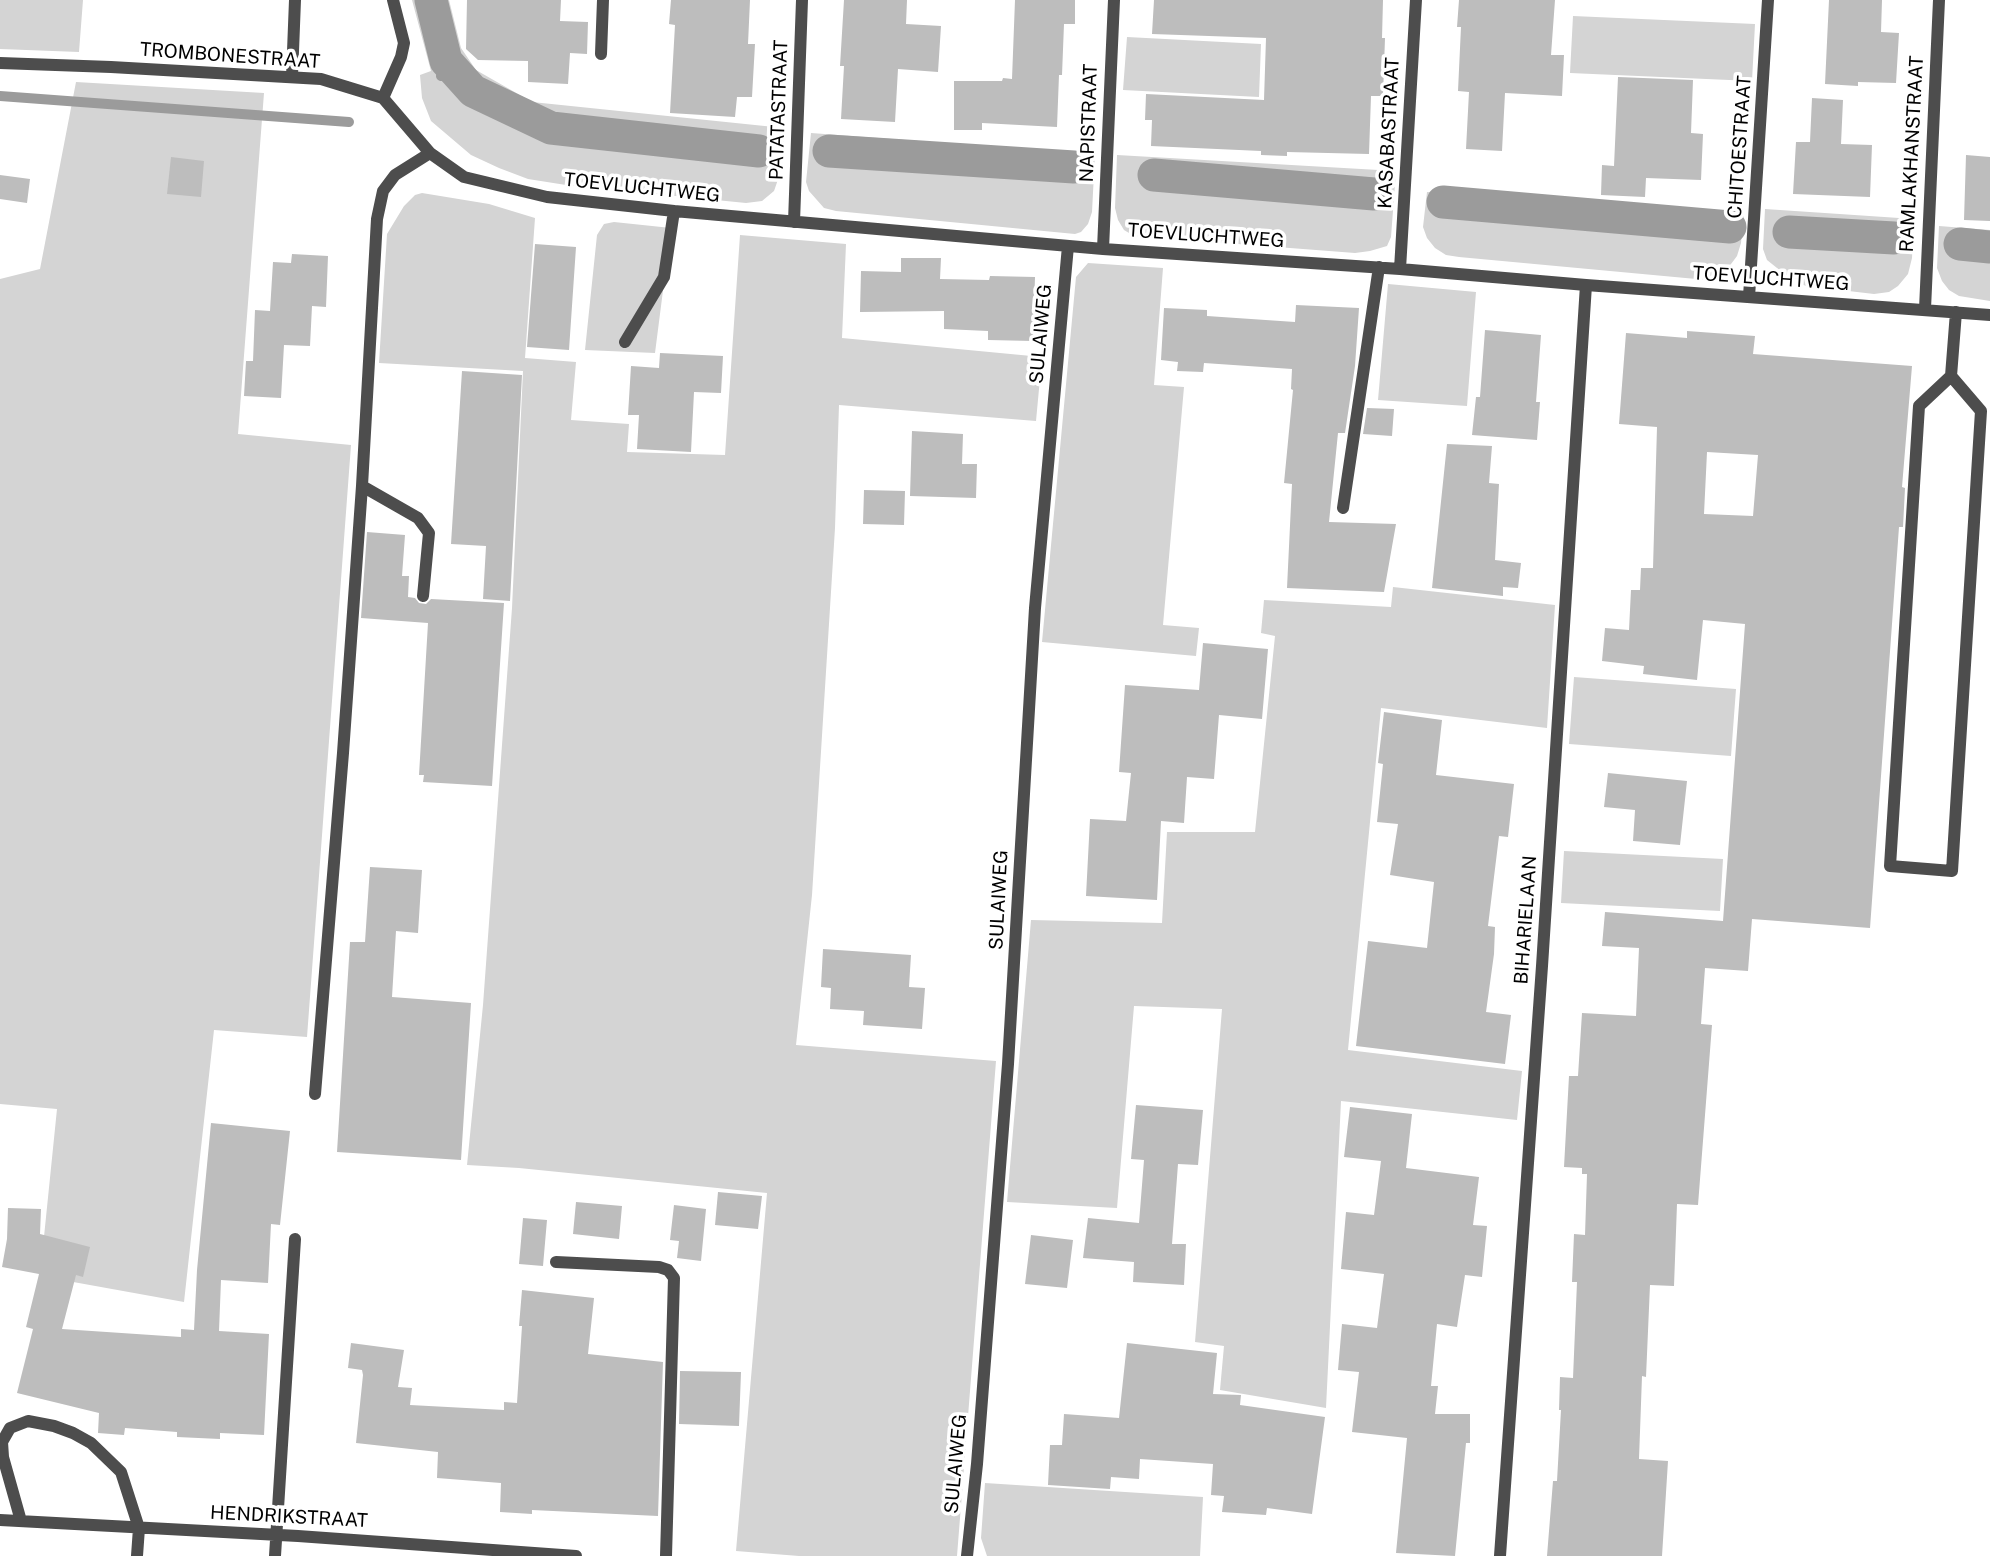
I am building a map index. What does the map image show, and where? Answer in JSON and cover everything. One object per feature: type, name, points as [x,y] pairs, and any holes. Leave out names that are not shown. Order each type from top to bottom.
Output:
[{"type":"street","points":[[292,77],[295,0]]},
{"type":"street","points":[[315,1094],[362,486],[377,219],[383,191],[395,175],[430,153],[383,98],[401,57],[404,43],[393,0]]},
{"type":"street","points":[[601,54],[604,0]]},
{"type":"street","name":"PATATASTRAAT","points":[[794,222],[802,0]]},
{"type":"street","name":"NAPISTRAAT","points":[[1103,249],[1114,0]]},
{"type":"street","name":"KASABASTRAAT","points":[[1400,269],[1416,0]]},
{"type":"street","name":"CHITOESTRAAT","points":[[1749,297],[1768,0]]},
{"type":"street","name":"RAMLAKHANSTRAAT","points":[[1925,309],[1938,0]]},
{"type":"street","name":"TROMBONESTRAAT","points":[[0,63],[321,79],[383,98]]},
{"type":"street","name":"TOEVLUCHTWEG","points":[[430,153],[464,177],[488,183],[547,197],[674,211],[1103,249],[1379,267],[1990,314]]},
{"type":"street","points":[[625,342],[664,277],[674,211]]},
{"type":"street","name":"SULAIWEG","points":[[967,1556],[977,1464],[1008,1064],[1035,608],[1068,246]]},
{"type":"street","points":[[1343,508],[1379,267]]},
{"type":"street","name":"BIHARIELAAN","points":[[1500,1556],[1586,285]]},
{"type":"street","points":[[1951,376],[1981,411],[1952,871],[1890,866],[1919,405],[1951,376],[1956,312]]},
{"type":"street","points":[[362,486],[418,519],[429,533],[423,596]]},
{"type":"street","points":[[275,1556],[295,1239]]},
{"type":"street","points":[[556,1262],[659,1267],[668,1270],[674,1278],[666,1556]]},
{"type":"street","points":[[21,1521],[3,1457],[2,1442],[10,1428],[28,1420],[54,1426],[91,1443],[121,1472],[139,1528],[137,1556]]},
{"type":"street","name":"HENDRIKSTRAAT","points":[[0,1520],[275,1534],[576,1556]]},
{"type":"shaded area","points":[[0,0],[83,0],[79,52],[0,49]]},
{"type":"shaded area","points":[[412,0],[449,0],[461,48],[476,70],[532,102],[784,128],[782,168],[774,191],[762,201],[746,203],[566,185],[528,179],[471,155],[431,121],[422,98],[420,75],[431,71]]},
{"type":"shaded area","points":[[1573,16],[1755,24],[1752,81],[1570,73]]},
{"type":"shaded area","points":[[1127,37],[1261,44],[1259,97],[1123,90]]},
{"type":"shaded area","points":[[76,82],[264,93],[238,434],[351,445],[307,1037],[214,1030],[184,1302],[40,1276],[57,1109],[0,1104],[0,279],[40,269]]},
{"type":"shaded area","points":[[811,133],[1095,154],[1092,212],[1088,224],[1075,234],[824,208],[809,191],[806,182]]},
{"type":"shaded area","points":[[1117,155],[1396,171],[1391,237],[1387,246],[1355,253],[1134,236],[1124,230],[1115,208]]},
{"type":"shaded area","points":[[1427,192],[1744,212],[1741,243],[1737,256],[1728,268],[1717,277],[1707,280],[1446,255],[1435,248],[1423,227]]},
{"type":"shaded area","points":[[422,193],[489,204],[535,218],[525,358],[576,362],[571,420],[629,424],[627,452],[725,455],[740,235],[846,244],[842,338],[1042,357],[1036,421],[839,405],[835,528],[812,895],[796,1045],[996,1061],[957,1556],[799,1556],[736,1551],[767,1193],[467,1165],[483,1005],[512,608],[523,371],[379,363],[387,234],[404,206],[415,195]]},
{"type":"shaded area","points":[[1765,209],[1914,219],[1912,258],[1908,274],[1889,292],[1874,294],[1806,286],[1792,280],[1767,260],[1763,249]]},
{"type":"shaded area","points":[[614,222],[671,228],[655,353],[585,350],[597,235],[604,224]]},
{"type":"shaded area","points":[[1939,226],[1990,230],[1990,301],[1959,296],[1949,290],[1942,281],[1937,268]]},
{"type":"shaded area","points":[[1088,263],[1163,268],[1154,385],[1184,387],[1163,625],[1199,628],[1196,656],[1042,642],[1076,277]]},
{"type":"shaded area","points":[[1388,284],[1476,292],[1467,406],[1378,400]]},
{"type":"shaded area","points":[[1393,587],[1555,605],[1547,728],[1381,708],[1348,1050],[1522,1071],[1517,1120],[1341,1101],[1326,1408],[1220,1390],[1224,1346],[1195,1342],[1222,1009],[1134,1006],[1117,1208],[1007,1202],[1031,920],[1162,923],[1167,832],[1255,832],[1275,636],[1261,633],[1264,600],[1391,607]]},
{"type":"shaded area","points":[[1574,677],[1736,689],[1731,756],[1569,744]]},
{"type":"shaded area","points":[[1564,851],[1723,859],[1720,911],[1561,903]]},
{"type":"shaded area","points":[[985,1483],[1203,1497],[1200,1556],[987,1556],[981,1538]]},
{"type":"building","points":[[467,0],[561,0],[560,21],[588,22],[587,54],[570,53],[568,84],[528,82],[528,61],[478,60],[466,49]]},
{"type":"building","points":[[671,0],[750,0],[748,44],[755,44],[752,97],[737,97],[735,117],[670,113],[675,25],[669,24]]},
{"type":"building","points":[[844,0],[907,0],[906,24],[941,26],[938,72],[898,69],[895,122],[841,119],[844,66],[840,66]]},
{"type":"building","points":[[1015,0],[1075,0],[1075,24],[1064,24],[1057,127],[982,123],[982,130],[954,130],[954,81],[1012,79]]},
{"type":"building","points":[[1154,0],[1383,0],[1383,96],[1371,96],[1369,154],[1287,152],[1287,156],[1261,155],[1261,151],[1151,146],[1152,120],[1145,120],[1146,94],[1264,100],[1266,38],[1152,34]]},
{"type":"building","points":[[1459,0],[1555,0],[1551,55],[1564,55],[1562,96],[1505,93],[1502,151],[1466,149],[1469,92],[1458,91],[1461,27],[1457,27]]},
{"type":"building","points":[[1829,0],[1882,0],[1881,32],[1899,33],[1896,83],[1858,82],[1858,86],[1825,84]]},
{"type":"building","points":[[1618,77],[1693,80],[1691,133],[1703,134],[1701,180],[1646,178],[1645,197],[1601,195],[1602,165],[1614,166]]},
{"type":"building","points":[[1812,98],[1843,100],[1841,144],[1872,145],[1870,197],[1793,194],[1796,142],[1810,142]]},
{"type":"building","points":[[1966,155],[1990,157],[1990,221],[1964,220]]},
{"type":"building","points":[[171,157],[204,161],[201,197],[167,194]]},
{"type":"building","points":[[0,175],[30,179],[27,203],[0,199]]},
{"type":"building","points":[[535,244],[576,247],[569,350],[527,347]]},
{"type":"building","points":[[292,254],[328,256],[326,307],[312,306],[310,346],[284,345],[281,398],[244,396],[246,361],[253,361],[255,310],[270,311],[273,262],[291,263]]},
{"type":"building","points":[[901,258],[941,258],[940,279],[1035,277],[1033,341],[988,340],[988,331],[944,329],[944,311],[860,312],[861,271],[901,272]]},
{"type":"building","points":[[1296,305],[1359,308],[1355,366],[1345,433],[1338,433],[1329,522],[1396,524],[1384,592],[1287,588],[1292,484],[1284,483],[1293,390],[1292,369],[1204,363],[1203,372],[1177,371],[1178,362],[1161,360],[1164,308],[1207,310],[1207,316],[1295,322]]},
{"type":"building","points":[[1485,330],[1541,335],[1536,402],[1540,402],[1537,440],[1472,435],[1476,397],[1480,397]]},
{"type":"building","points":[[1687,331],[1755,336],[1753,354],[1912,366],[1902,487],[1905,488],[1903,527],[1899,527],[1870,928],[1752,919],[1748,971],[1705,968],[1701,1024],[1712,1025],[1698,1205],[1677,1204],[1674,1286],[1650,1285],[1646,1377],[1642,1376],[1639,1459],[1668,1461],[1662,1556],[1547,1556],[1553,1481],[1557,1481],[1560,1377],[1573,1378],[1577,1282],[1572,1282],[1574,1234],[1585,1235],[1587,1174],[1582,1174],[1582,1168],[1564,1167],[1569,1076],[1578,1076],[1582,1013],[1636,1016],[1639,948],[1602,946],[1605,912],[1723,921],[1745,624],[1703,620],[1697,680],[1643,674],[1644,666],[1602,661],[1605,628],[1629,630],[1631,590],[1640,590],[1641,568],[1653,568],[1657,427],[1619,424],[1626,333],[1687,338]],"holes":[[[1707,452],[1758,455],[1753,516],[1704,514]]]},
{"type":"building","points":[[660,353],[723,356],[721,393],[694,392],[691,452],[637,449],[639,415],[628,415],[631,366],[659,368]]},
{"type":"building","points":[[462,371],[522,375],[510,601],[483,599],[486,546],[451,544]]},
{"type":"building","points":[[1367,408],[1394,409],[1392,436],[1363,434]]},
{"type":"building","points":[[912,431],[963,434],[962,464],[977,464],[976,498],[910,496]]},
{"type":"building","points":[[1447,444],[1492,446],[1489,483],[1499,484],[1495,560],[1521,563],[1518,588],[1503,587],[1503,596],[1432,588]]},
{"type":"building","points":[[864,490],[905,491],[904,525],[863,524]]},
{"type":"building","points":[[367,532],[405,535],[402,576],[409,576],[408,597],[415,598],[419,603],[426,604],[431,599],[504,603],[492,786],[423,782],[424,775],[419,775],[428,623],[361,618]]},
{"type":"building","points":[[1203,643],[1268,649],[1262,719],[1219,715],[1214,779],[1187,777],[1184,823],[1161,821],[1157,900],[1086,896],[1090,819],[1126,821],[1131,773],[1119,772],[1125,685],[1199,690]]},
{"type":"building","points":[[1384,712],[1442,720],[1436,775],[1514,784],[1508,837],[1499,836],[1488,926],[1495,927],[1486,1012],[1511,1015],[1505,1064],[1356,1046],[1368,941],[1427,948],[1434,882],[1390,875],[1398,824],[1377,822],[1383,764],[1378,763]]},
{"type":"building","points":[[1608,773],[1687,781],[1680,845],[1633,841],[1635,810],[1604,807]]},
{"type":"building","points":[[370,867],[422,870],[418,933],[396,931],[392,997],[471,1003],[461,1160],[337,1152],[350,942],[365,942]]},
{"type":"building","points":[[823,949],[911,955],[909,987],[925,988],[922,1029],[863,1025],[864,1011],[830,1009],[831,988],[821,987]]},
{"type":"building","points":[[1136,1105],[1203,1110],[1198,1165],[1178,1164],[1172,1244],[1186,1244],[1184,1285],[1133,1282],[1134,1262],[1083,1258],[1088,1218],[1139,1223],[1144,1160],[1131,1159]]},
{"type":"building","points":[[1350,1107],[1412,1114],[1406,1168],[1479,1177],[1473,1225],[1487,1226],[1482,1277],[1465,1275],[1457,1327],[1437,1324],[1431,1386],[1438,1386],[1435,1414],[1470,1414],[1470,1443],[1466,1443],[1455,1556],[1396,1553],[1407,1438],[1352,1432],[1359,1372],[1338,1370],[1342,1324],[1377,1328],[1384,1274],[1341,1269],[1346,1212],[1374,1215],[1381,1161],[1344,1157]]},
{"type":"building","points":[[211,1123],[290,1131],[280,1225],[271,1224],[268,1283],[221,1280],[219,1331],[269,1334],[264,1435],[220,1433],[220,1439],[177,1437],[177,1432],[125,1428],[124,1435],[98,1433],[99,1413],[17,1393],[33,1329],[26,1327],[39,1274],[2,1267],[7,1239],[8,1208],[41,1209],[40,1234],[90,1247],[83,1277],[76,1275],[62,1329],[181,1337],[181,1329],[194,1330]]},
{"type":"building","points":[[718,1192],[762,1196],[758,1229],[715,1225]]},
{"type":"building","points":[[576,1202],[622,1206],[619,1239],[573,1234]]},
{"type":"building","points":[[674,1205],[706,1209],[701,1261],[677,1258],[679,1241],[670,1240]]},
{"type":"building","points":[[523,1218],[547,1220],[543,1266],[519,1264]]},
{"type":"building","points":[[1031,1235],[1073,1240],[1067,1288],[1025,1284]]},
{"type":"building","points":[[522,1290],[594,1298],[588,1354],[663,1362],[658,1516],[532,1510],[532,1514],[500,1512],[501,1483],[437,1478],[438,1452],[356,1443],[363,1375],[362,1370],[348,1368],[351,1343],[404,1350],[398,1387],[412,1388],[410,1405],[504,1410],[504,1402],[517,1403]]},
{"type":"building","points":[[1127,1343],[1217,1353],[1213,1394],[1241,1395],[1240,1405],[1325,1417],[1312,1514],[1267,1508],[1266,1515],[1222,1512],[1224,1496],[1211,1495],[1213,1464],[1140,1459],[1139,1479],[1111,1477],[1110,1489],[1048,1485],[1050,1445],[1062,1445],[1064,1414],[1119,1418]]},
{"type":"building","points":[[680,1371],[741,1372],[739,1426],[679,1424]]},
{"type":"waterway","points":[[431,0],[446,61],[473,91],[551,128],[759,151]]},
{"type":"waterway","points":[[441,76],[446,61]]},
{"type":"waterway","points":[[0,96],[349,122]]},
{"type":"waterway","points":[[829,151],[1074,167]]},
{"type":"waterway","points":[[1154,175],[1374,194]]},
{"type":"waterway","points":[[1443,202],[1730,227]]},
{"type":"waterway","points":[[1789,232],[1894,238]]},
{"type":"waterway","points":[[1960,244],[1990,247]]}]
